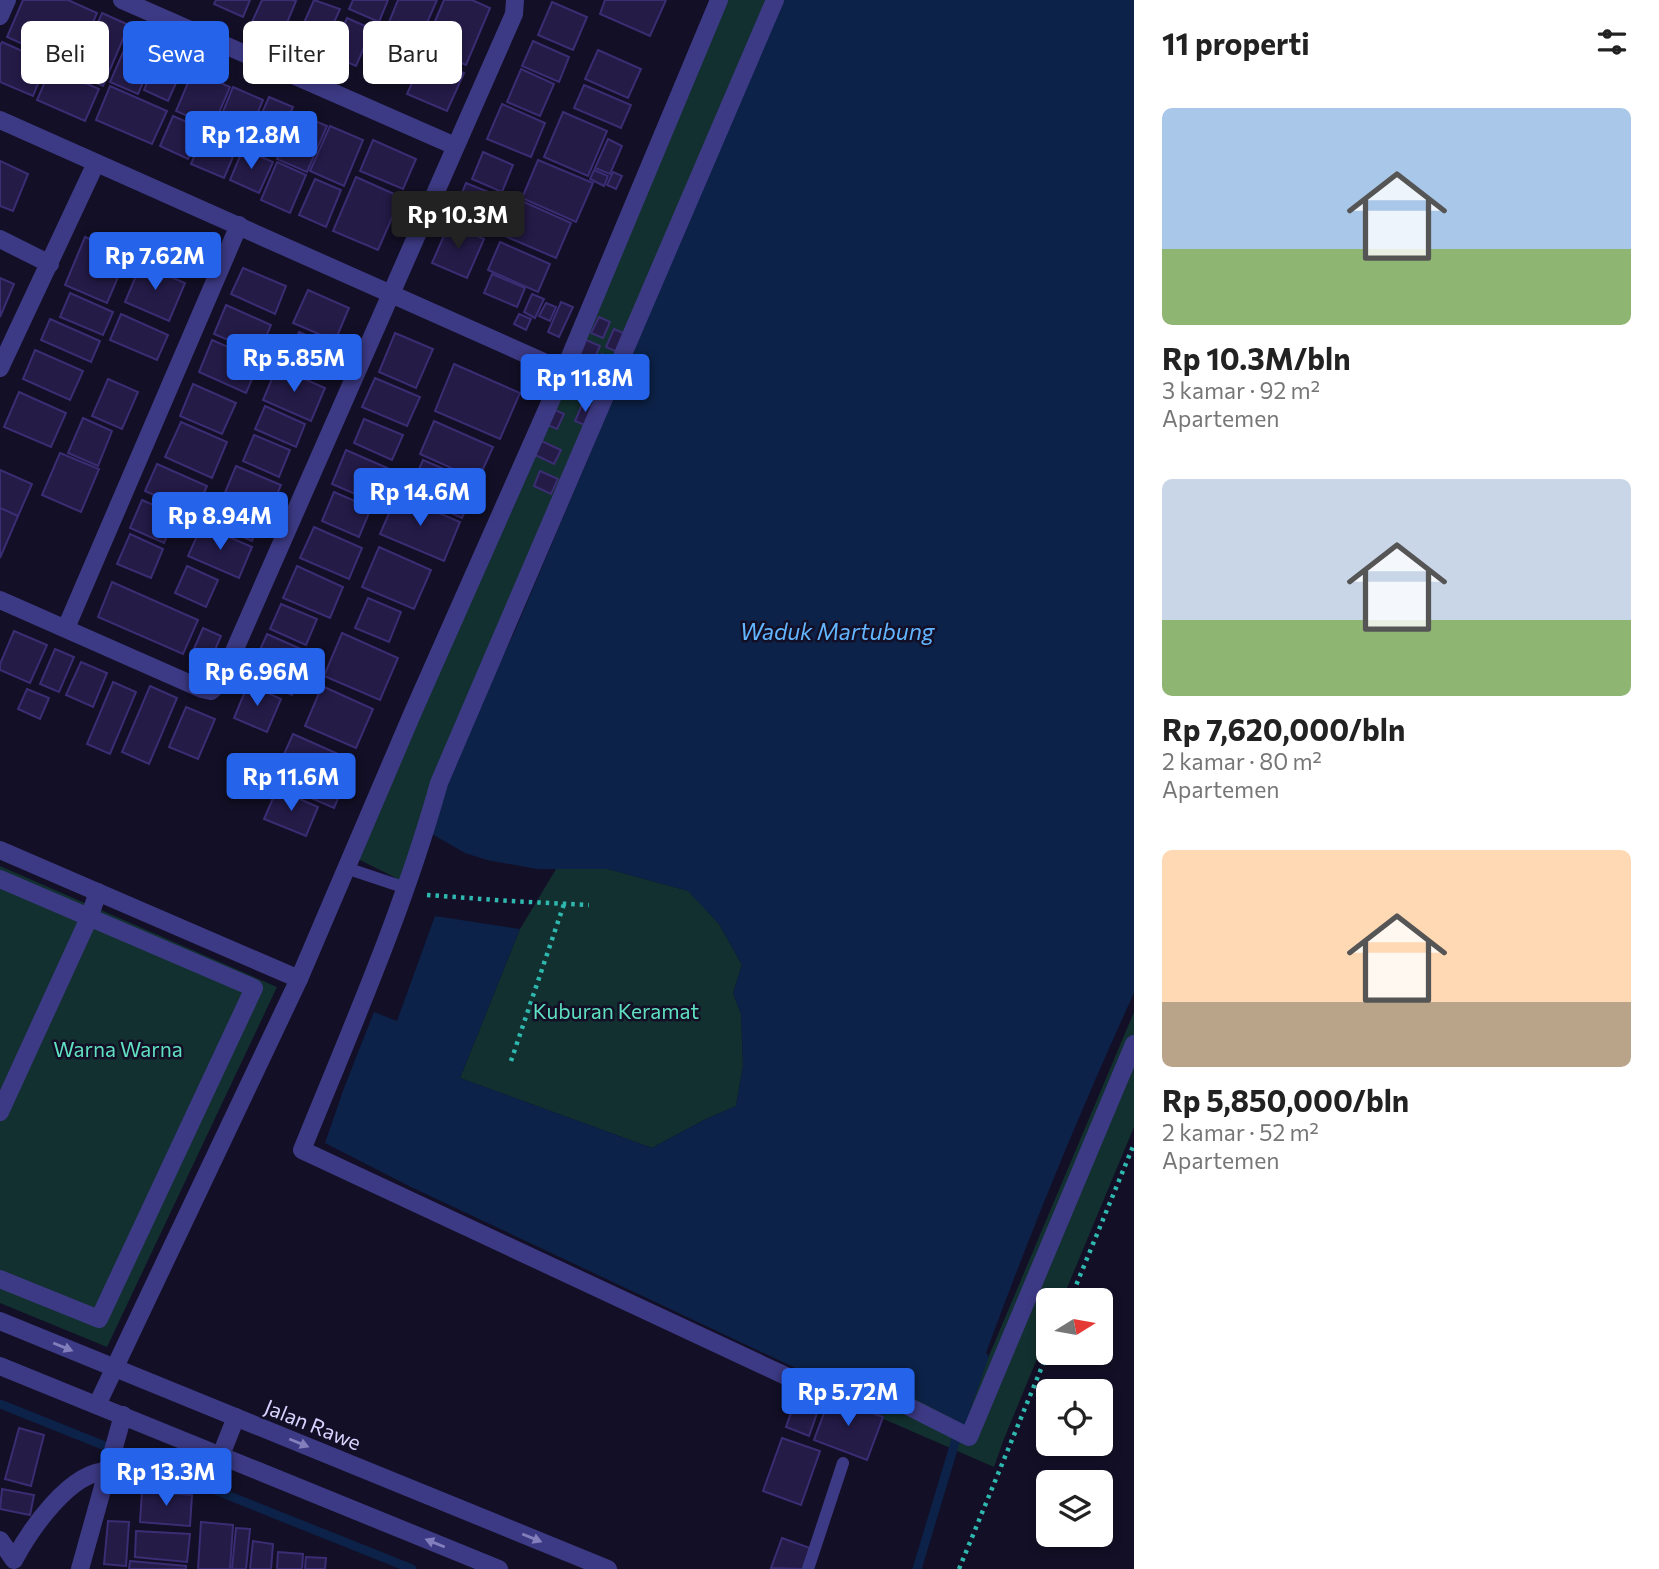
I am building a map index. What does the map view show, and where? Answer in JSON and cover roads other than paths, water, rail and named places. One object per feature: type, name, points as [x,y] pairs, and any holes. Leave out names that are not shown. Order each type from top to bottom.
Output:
[{"type":"street","points":[[0,16],[7,0]]},
{"type":"street","points":[[122,0],[455,146]]},
{"type":"street","points":[[0,600],[202,689],[211,691],[220,683],[514,14],[515,0]]},
{"type":"street","points":[[97,1405],[299,979],[413,712],[565,371],[719,0]]},
{"type":"street","points":[[775,0],[439,783],[406,888],[302,1150],[803,1384],[860,1382],[969,1437],[1134,1044]]},
{"type":"street","points":[[0,120],[565,371]]},
{"type":"street","points":[[0,368],[96,163]]},
{"type":"street","points":[[66,628],[239,225]]},
{"type":"street","points":[[0,239],[50,264]]},
{"type":"street","points":[[0,850],[299,979]]},
{"type":"street","points":[[0,879],[254,988],[99,1319],[0,1279]]},
{"type":"street","points":[[0,1112],[89,918],[98,892]]},
{"type":"street","name":"Jalan Rawe","points":[[0,1321],[608,1569]]},
{"type":"street","points":[[0,1366],[97,1405],[121,1422],[221,1455],[499,1569]]},
{"type":"street","points":[[221,1455],[236,1417]]},
{"type":"street","points":[[80,1569],[121,1422]]},
{"type":"street","points":[[0,1540],[14,1560],[25,1540],[64,1491],[89,1474],[109,1467]]},
{"type":"lane","points":[[346,868],[406,888]]},
{"type":"lane","points":[[808,1569],[843,1464]]},
{"type":"water","name":"Waduk Martubung","points":[[782,0],[1134,0],[1134,993],[1043,1206],[961,1423],[859,1369],[806,1373],[411,1187],[325,1143],[374,1012],[397,1021],[435,916],[520,929],[460,1078],[652,1148],[736,1106],[743,1066],[741,1014],[733,993],[742,965],[719,924],[688,891],[608,869],[537,869],[487,860],[465,853],[430,833],[465,732],[514,633],[589,456],[653,289]]},
{"type":"waterway","points":[[917,1569],[984,1357]]},
{"type":"waterway","points":[[0,1404],[412,1569]]},
{"type":"park label","name":"Kuburan Keramat","points":[[616,1010]]},
{"type":"park label","name":"Warna Warna","points":[[118,1048]]}]
